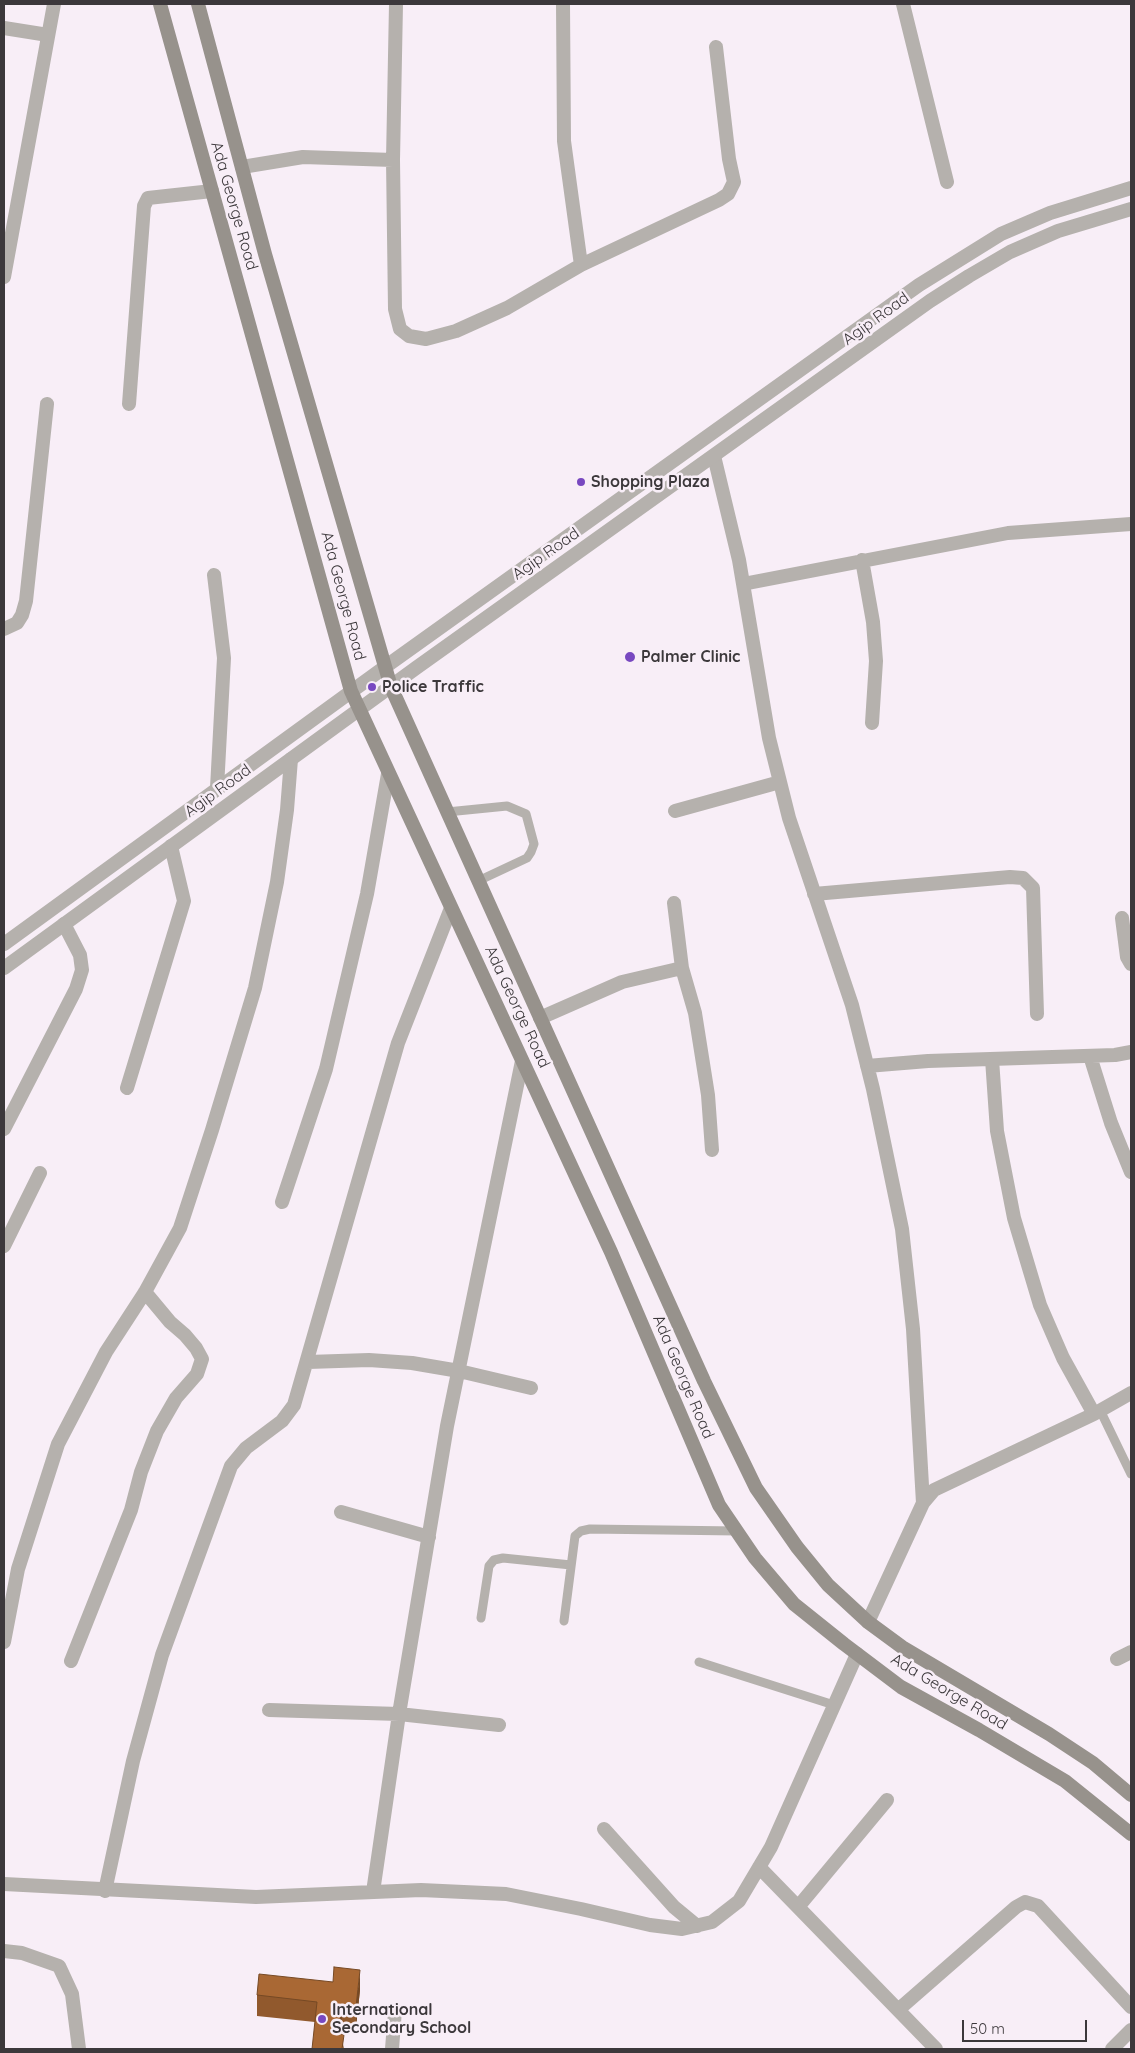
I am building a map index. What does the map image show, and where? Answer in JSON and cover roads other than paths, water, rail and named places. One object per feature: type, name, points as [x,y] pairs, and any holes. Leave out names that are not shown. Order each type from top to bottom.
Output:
[{"type":"main road","name":"Ada George Road","points":[[160,4],[351,691],[358,710],[611,1252],[715,1496],[755,1558],[794,1604],[901,1687],[1065,1781],[1131,1834]]},
{"type":"main road","name":"Ada George Road","points":[[198,4],[265,254],[391,687],[704,1381],[756,1488],[797,1547],[828,1585],[868,1622],[902,1647],[1049,1734],[1093,1763],[1131,1795]]},
{"type":"street","points":[[4,277],[54,4]]},
{"type":"street","points":[[396,4],[393,160],[395,309],[400,329],[409,336],[426,338],[456,331],[507,308],[581,265],[728,194],[734,182],[716,47]]},
{"type":"street","points":[[562,4],[564,141],[581,265]]},
{"type":"street","points":[[903,4],[946,182]]},
{"type":"street","points":[[4,28],[48,36]]},
{"type":"street","points":[[242,167],[303,157],[393,160]]},
{"type":"street","name":"Agip Road","points":[[4,944],[384,666],[911,290],[958,259],[1002,234],[1050,213],[1131,188]]},
{"type":"street","points":[[129,404],[144,206],[148,198],[212,190]]},
{"type":"street","name":"Agip Road","points":[[4,968],[358,710],[930,301],[1010,252],[1058,231],[1131,209]]},
{"type":"street","points":[[4,629],[17,623],[22,615],[26,600],[47,404]]},
{"type":"street","points":[[714,456],[743,584],[770,738],[780,782],[789,818],[852,1005],[902,1229],[913,1329],[923,1503]]},
{"type":"street","points":[[743,584],[1008,533],[1131,524]]},
{"type":"street","points":[[862,560],[873,622],[876,661],[872,723]]},
{"type":"street","points":[[214,576],[224,658],[217,788]]},
{"type":"street","points":[[4,1642],[18,1569],[58,1444],[106,1352],[145,1292],[180,1228],[212,1130],[255,988],[277,882],[287,810],[291,759]]},
{"type":"street","points":[[282,1202],[326,1069],[367,894],[388,774]]},
{"type":"street","points":[[675,810],[780,782]]},
{"type":"street","points":[[126,1088],[184,901],[171,846]]},
{"type":"street","points":[[814,894],[1010,877],[1023,878],[1033,888],[1037,1014]]},
{"type":"street","points":[[674,903],[682,968],[695,1013],[708,1095],[712,1150]]},
{"type":"street","points":[[105,1891],[133,1761],[162,1655],[231,1466],[246,1448],[282,1421],[294,1405],[308,1362],[398,1043],[451,908]]},
{"type":"street","points":[[1122,918],[1128,957],[1131,964]]},
{"type":"street","points":[[4,1129],[76,989],[82,970],[80,955],[64,924]]},
{"type":"street","points":[[540,1018],[622,982],[682,968]]},
{"type":"street","points":[[867,1066],[928,1061],[1115,1055],[1131,1052]]},
{"type":"street","points":[[1090,1056],[1111,1123],[1131,1172]]},
{"type":"street","points":[[992,1059],[997,1131],[1017,1227],[1040,1305],[1063,1358],[1097,1412]]},
{"type":"street","points":[[373,1892],[398,1714],[447,1426],[522,1061]]},
{"type":"street","points":[[4,1246],[40,1173]]},
{"type":"street","points":[[70,1661],[131,1510],[141,1472],[157,1432],[176,1398],[197,1374],[202,1360],[186,1335],[170,1322],[145,1292]]},
{"type":"street","points":[[308,1362],[369,1360],[412,1364],[459,1370],[531,1388]]},
{"type":"street","points":[[868,1622],[923,1503],[934,1490],[1097,1412],[1131,1393]]},
{"type":"street","points":[[340,1512],[429,1537]]},
{"type":"street","points":[[1117,1659],[1131,1652]]},
{"type":"street","points":[[4,1884],[105,1891],[256,1897],[421,1890],[506,1894],[581,1909],[650,1926],[682,1929],[712,1922],[739,1901],[771,1847],[857,1654]]},
{"type":"street","points":[[269,1710],[398,1714],[499,1725]]},
{"type":"street","points":[[798,1907],[887,1800]]},
{"type":"street","points":[[604,1829],[674,1907],[697,1926]]},
{"type":"street","points":[[760,1867],[936,2049]]},
{"type":"street","points":[[898,2010],[1016,1907],[1025,1902],[1038,1906],[1131,2007]]},
{"type":"street","points":[[4,1951],[22,1952],[58,1966],[72,1994],[79,2049]]},
{"type":"street","points":[[392,2049],[395,2010]]},
{"type":"street","points":[[1112,2049],[1131,2030]]},
{"type":"lane","points":[[447,812],[507,806],[526,814],[534,844],[532,852],[527,858],[478,881]]},
{"type":"lane","points":[[1097,1412],[1131,1474]]},
{"type":"lane","points":[[564,1621],[575,1536],[581,1531],[600,1529],[737,1531]]},
{"type":"lane","points":[[481,1618],[489,1566],[494,1560],[503,1558],[571,1565]]},
{"type":"lane","points":[[699,1662],[834,1705]]},
{"type":"place","name":"Shopping Plaza","points":[[581,482]]},
{"type":"place","name":"Palmer Clinic","points":[[630,657]]},
{"type":"place","name":"Police Traffic","points":[[372,687]]},
{"type":"place","name":"International Secondary School","points":[[322,2019]]}]
